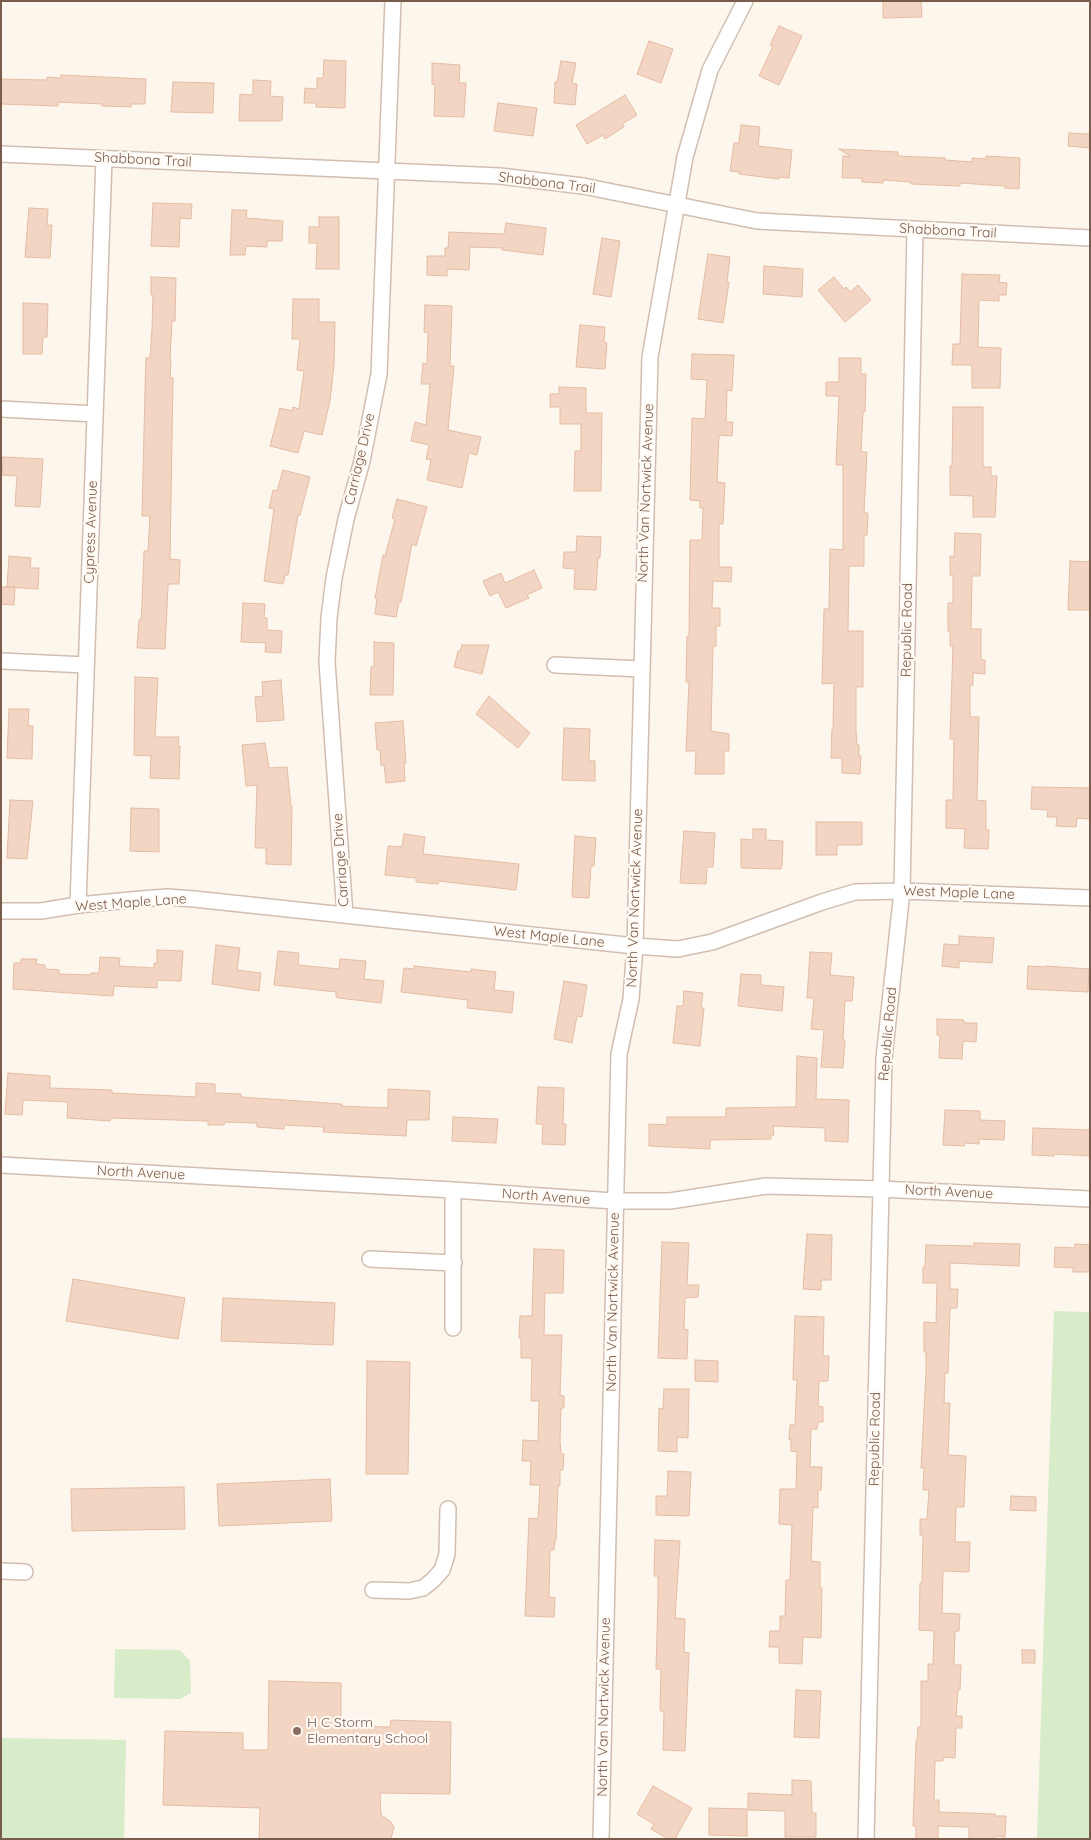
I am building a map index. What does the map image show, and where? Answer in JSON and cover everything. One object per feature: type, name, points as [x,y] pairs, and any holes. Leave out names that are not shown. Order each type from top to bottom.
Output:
[{"type":"street","name":"Carriage Drive","points":[[345,915],[327,662],[329,618],[334,578],[346,519],[362,461],[379,374],[393,1]]},
{"type":"street","name":"North Van Nortwick Avenue","points":[[601,1839],[614,1201],[619,1054],[630,999],[635,946],[650,357],[685,157],[710,70],[745,1]]},
{"type":"street","name":"Shabbona Trail","points":[[1,154],[500,176],[583,186],[757,221],[1090,238]]},
{"type":"street","name":"Cypress Avenue","points":[[78,905],[104,158]]},
{"type":"street","name":"Republic Road","points":[[866,1839],[884,1058],[902,891],[915,230]]},
{"type":"street","points":[[1,409],[96,414]]},
{"type":"street","points":[[1,661],[86,665]]},
{"type":"street","points":[[554,665],[641,669]]},
{"type":"street","name":"West Maple Lane","points":[[1,911],[41,911],[78,905],[167,897],[194,898],[635,946],[678,949],[712,942],[855,892],[902,891],[1090,898]]},
{"type":"street","name":"North Avenue","points":[[1,1165],[454,1190],[614,1201],[670,1201],[766,1186],[880,1189],[1090,1199]]},
{"type":"street","points":[[453,1328],[454,1190]]},
{"type":"street","points":[[370,1259],[454,1263]]},
{"type":"street","points":[[373,1590],[409,1591],[424,1588],[438,1575],[442,1570],[447,1554],[448,1509]]},
{"type":"street","points":[[1,1571],[25,1572]]},
{"type":"green space","points":[[1054,1311],[1090,1312],[1090,1839],[1037,1839]]},
{"type":"green space","points":[[115,1649],[180,1650],[190,1661],[191,1693],[180,1699],[114,1698]]},
{"type":"green space","points":[[1,1738],[126,1740],[124,1839],[1,1839]]},
{"type":"building","points":[[883,1],[921,1],[922,17],[883,18]]},
{"type":"building","points":[[779,26],[802,36],[779,85],[759,76],[773,46],[770,45]]},
{"type":"building","points":[[649,41],[673,49],[661,83],[637,74]]},
{"type":"building","points":[[324,60],[346,61],[345,108],[316,107],[316,103],[304,103],[305,88],[317,89],[317,78],[323,78]]},
{"type":"building","points":[[561,61],[576,63],[572,83],[577,84],[575,105],[554,103],[555,82],[557,82]]},
{"type":"building","points":[[432,63],[460,65],[459,83],[466,83],[464,117],[434,116],[435,85],[432,84]]},
{"type":"building","points":[[61,75],[146,79],[145,104],[131,104],[131,107],[58,102],[58,106],[1,104],[1,79],[47,80],[47,77],[61,78]]},
{"type":"building","points":[[253,80],[271,81],[270,96],[283,97],[282,120],[239,121],[240,94],[253,95]]},
{"type":"building","points":[[173,82],[214,83],[213,113],[171,112]]},
{"type":"building","points":[[625,95],[637,115],[622,124],[624,127],[605,139],[603,135],[587,144],[576,125]]},
{"type":"building","points":[[498,103],[537,108],[533,136],[494,131]]},
{"type":"building","points":[[741,125],[760,127],[758,146],[792,150],[789,178],[779,177],[779,179],[739,174],[739,172],[730,171],[734,143],[739,143]]},
{"type":"building","points":[[1069,133],[1090,134],[1090,148],[1068,146]]},
{"type":"building","points":[[839,149],[898,152],[898,156],[945,158],[945,160],[972,162],[972,158],[986,159],[986,156],[1020,158],[1019,189],[1005,188],[1005,186],[960,183],[960,186],[911,184],[911,182],[883,180],[883,183],[862,182],[862,178],[842,178],[843,156],[851,157]]},
{"type":"building","points":[[153,203],[192,204],[191,219],[180,218],[179,247],[151,246]]},
{"type":"building","points":[[29,208],[48,209],[47,225],[52,225],[50,258],[25,257]]},
{"type":"building","points":[[232,210],[247,210],[246,218],[283,221],[282,241],[267,241],[267,247],[246,246],[245,255],[230,255]]},
{"type":"building","points":[[319,217],[339,217],[339,269],[316,269],[317,243],[309,243],[309,227],[319,227]]},
{"type":"building","points":[[506,223],[546,228],[543,255],[502,250],[503,248],[470,247],[469,270],[447,269],[447,276],[427,275],[427,256],[445,256],[445,248],[448,248],[449,232],[504,234]]},
{"type":"building","points":[[602,238],[620,241],[611,297],[593,294]]},
{"type":"building","points":[[708,254],[730,257],[727,282],[729,282],[723,323],[698,319]]},
{"type":"building","points":[[764,266],[803,269],[802,297],[763,294]]},
{"type":"building","points":[[962,274],[1000,275],[999,282],[1007,283],[1006,295],[999,295],[999,301],[979,300],[978,347],[1001,348],[1000,388],[972,388],[972,365],[952,365],[953,344],[960,344]]},
{"type":"building","points":[[151,277],[176,278],[175,321],[172,321],[170,359],[170,378],[173,378],[170,559],[180,560],[179,584],[169,584],[168,586],[165,649],[137,648],[139,620],[141,620],[144,551],[148,551],[150,516],[142,516],[146,358],[150,358],[152,329],[153,295],[151,295]]},
{"type":"building","points":[[834,277],[844,289],[846,287],[850,292],[858,285],[871,300],[845,322],[818,290]]},
{"type":"building","points":[[293,299],[319,299],[319,322],[335,322],[334,365],[330,401],[322,435],[304,431],[298,453],[270,446],[280,408],[292,411],[293,407],[299,409],[304,371],[297,370],[300,339],[292,339]]},
{"type":"building","points":[[23,303],[48,304],[47,337],[43,337],[42,354],[23,354]]},
{"type":"building","points":[[425,305],[452,306],[450,366],[454,366],[448,430],[481,437],[477,455],[469,453],[462,488],[427,480],[431,460],[426,459],[429,445],[411,441],[415,422],[426,425],[430,384],[421,384],[423,363],[427,364],[428,333],[424,332]]},
{"type":"building","points":[[580,325],[605,327],[604,342],[607,343],[605,369],[576,367]]},
{"type":"building","points":[[692,354],[734,355],[732,391],[727,390],[726,422],[733,422],[732,436],[719,435],[717,482],[725,483],[723,524],[719,524],[719,567],[732,567],[731,582],[713,581],[712,608],[720,608],[720,626],[716,626],[716,646],[713,646],[711,731],[729,734],[729,751],[724,751],[724,774],[695,774],[696,751],[686,751],[689,682],[686,682],[687,636],[689,636],[690,540],[702,540],[703,508],[700,508],[700,501],[690,500],[692,418],[705,419],[707,380],[691,379]]},
{"type":"building","points":[[839,358],[861,358],[861,374],[866,374],[861,452],[867,452],[864,513],[868,513],[867,535],[864,535],[864,566],[849,566],[848,631],[863,631],[863,687],[856,687],[856,730],[859,756],[861,756],[860,774],[842,773],[842,758],[831,758],[834,683],[822,684],[824,609],[829,609],[830,549],[843,550],[843,465],[836,465],[839,396],[826,396],[826,382],[839,382]]},
{"type":"building","points":[[559,387],[586,388],[586,413],[602,413],[601,491],[574,491],[575,451],[581,451],[581,424],[560,424],[560,407],[550,407],[550,394],[559,394]]},
{"type":"building","points":[[953,407],[983,407],[983,467],[991,467],[991,476],[997,476],[995,517],[973,517],[973,496],[950,495]]},
{"type":"building","points":[[3,457],[43,459],[40,507],[15,506],[17,476],[2,475]]},
{"type":"building","points":[[283,470],[310,477],[300,515],[298,515],[288,575],[285,575],[283,584],[264,581],[274,509],[269,508],[273,490],[277,491]]},
{"type":"building","points":[[397,499],[427,507],[416,546],[412,544],[401,602],[399,602],[396,617],[375,614],[377,598],[375,598],[383,555],[385,556],[395,519],[392,518]]},
{"type":"building","points":[[955,533],[981,534],[980,576],[972,576],[971,629],[981,629],[981,660],[985,660],[985,674],[973,673],[973,685],[970,685],[970,717],[979,717],[977,800],[986,801],[986,830],[989,830],[988,849],[964,848],[965,829],[946,828],[946,800],[953,800],[954,739],[950,739],[953,646],[950,646],[950,631],[948,631],[948,603],[953,603],[953,575],[950,575],[950,556],[954,557]]},
{"type":"building","points":[[577,536],[601,537],[596,590],[574,589],[575,569],[563,568],[564,552],[576,552]]},
{"type":"building","points":[[9,556],[31,558],[30,568],[39,568],[38,589],[7,587]]},
{"type":"building","points":[[1070,561],[1090,562],[1090,610],[1068,610]]},
{"type":"building","points":[[534,570],[542,588],[527,595],[529,598],[506,608],[498,592],[490,596],[483,581],[501,573],[505,583]]},
{"type":"building","points":[[1,587],[15,587],[14,605],[1,604]]},
{"type":"building","points":[[243,603],[265,604],[264,618],[267,618],[267,630],[282,631],[281,653],[265,652],[266,643],[241,642]]},
{"type":"building","points":[[374,642],[394,643],[393,695],[370,695],[371,667],[374,667]]},
{"type":"building","points":[[462,645],[489,645],[482,674],[454,667],[458,651],[460,651]]},
{"type":"building","points":[[135,677],[158,678],[155,737],[179,737],[179,779],[150,778],[151,756],[134,755]]},
{"type":"building","points":[[281,680],[284,720],[257,722],[255,697],[263,696],[262,682]]},
{"type":"building","points":[[489,696],[530,733],[518,748],[476,714]]},
{"type":"building","points":[[9,709],[29,709],[28,726],[33,726],[32,759],[7,758]]},
{"type":"building","points":[[403,721],[406,763],[404,763],[405,781],[386,783],[384,765],[381,765],[380,750],[377,750],[375,723]]},
{"type":"building","points":[[564,728],[590,729],[589,761],[595,761],[595,781],[562,780]]},
{"type":"building","points":[[265,743],[269,768],[287,767],[292,806],[291,865],[266,864],[266,848],[255,848],[257,785],[246,786],[242,745]]},
{"type":"building","points":[[1032,787],[1090,788],[1090,819],[1077,818],[1076,827],[1056,826],[1057,817],[1047,817],[1048,810],[1031,809]]},
{"type":"building","points":[[10,800],[33,801],[27,859],[7,858]]},
{"type":"building","points":[[131,808],[159,809],[159,852],[130,851]]},
{"type":"building","points":[[816,822],[862,822],[862,845],[837,845],[837,855],[816,855]]},
{"type":"building","points":[[753,829],[766,829],[766,840],[783,841],[781,869],[741,868],[741,839],[753,840]]},
{"type":"building","points":[[684,831],[715,833],[713,867],[707,867],[706,884],[680,883]]},
{"type":"building","points":[[404,834],[425,837],[423,854],[519,864],[516,890],[439,881],[438,884],[416,882],[416,878],[385,875],[388,846],[402,847]]},
{"type":"building","points":[[575,836],[596,838],[594,866],[591,866],[589,898],[572,897]]},
{"type":"building","points":[[959,936],[994,938],[992,963],[959,961],[959,968],[942,966],[944,944],[959,945]]},
{"type":"building","points":[[216,945],[240,948],[237,970],[261,973],[259,991],[212,984]]},
{"type":"building","points":[[157,950],[183,951],[181,981],[157,980],[157,988],[114,986],[113,996],[13,989],[14,963],[21,963],[21,959],[37,959],[36,964],[45,965],[45,969],[59,970],[59,974],[91,975],[91,973],[99,973],[100,957],[120,958],[119,966],[154,968],[154,963],[157,964]]},
{"type":"building","points":[[278,951],[299,953],[298,965],[339,969],[340,959],[366,961],[364,979],[384,981],[381,1003],[339,998],[336,997],[336,992],[274,985]]},
{"type":"building","points":[[810,952],[832,953],[830,975],[854,977],[852,1001],[845,1001],[843,1068],[821,1067],[824,1030],[811,1029],[814,998],[807,998]]},
{"type":"building","points":[[414,966],[471,972],[471,969],[496,972],[494,990],[514,992],[512,1013],[467,1008],[468,1000],[401,992],[404,968],[414,969]]},
{"type":"building","points":[[1028,966],[1089,969],[1088,992],[1027,989]]},
{"type":"building","points":[[741,974],[761,975],[761,985],[784,987],[782,1011],[738,1006]]},
{"type":"building","points":[[564,981],[587,985],[582,1017],[577,1016],[572,1043],[554,1039]]},
{"type":"building","points":[[684,991],[703,993],[701,1008],[704,1008],[700,1046],[673,1043],[677,1006],[683,1006]]},
{"type":"building","points":[[937,1019],[964,1020],[964,1023],[977,1023],[976,1042],[963,1041],[962,1059],[939,1058],[940,1036],[937,1035]]},
{"type":"building","points":[[797,1056],[817,1058],[816,1099],[849,1100],[848,1142],[825,1141],[825,1128],[773,1126],[774,1135],[771,1135],[771,1139],[710,1140],[710,1149],[649,1146],[649,1124],[667,1125],[667,1117],[726,1117],[726,1108],[796,1107]]},
{"type":"building","points":[[8,1073],[50,1076],[50,1088],[112,1090],[112,1093],[196,1097],[196,1083],[215,1084],[215,1093],[241,1094],[241,1097],[342,1104],[341,1106],[388,1108],[388,1089],[430,1091],[429,1120],[407,1120],[406,1136],[323,1132],[324,1127],[284,1125],[284,1129],[257,1127],[257,1123],[225,1122],[224,1125],[208,1125],[208,1121],[111,1118],[110,1121],[67,1118],[68,1102],[23,1100],[22,1115],[5,1114]]},
{"type":"building","points":[[538,1087],[564,1088],[563,1124],[566,1124],[565,1145],[542,1144],[543,1124],[536,1124]]},
{"type":"building","points":[[945,1110],[980,1111],[980,1120],[1005,1121],[1004,1140],[979,1139],[979,1144],[965,1143],[964,1146],[943,1145]]},
{"type":"building","points":[[453,1117],[498,1119],[496,1143],[452,1141]]},
{"type":"building","points":[[1033,1128],[1090,1130],[1090,1156],[1032,1155]]},
{"type":"building","points":[[807,1234],[832,1235],[831,1280],[821,1280],[821,1290],[803,1289]]},
{"type":"building","points":[[662,1242],[689,1243],[687,1285],[699,1285],[698,1297],[685,1298],[684,1329],[688,1330],[687,1359],[658,1358]]},
{"type":"building","points":[[974,1243],[1020,1244],[1019,1266],[950,1263],[950,1289],[958,1289],[957,1308],[950,1308],[948,1373],[945,1373],[944,1403],[950,1403],[948,1455],[966,1456],[964,1507],[956,1507],[955,1542],[970,1542],[969,1572],[943,1571],[942,1613],[960,1614],[959,1631],[955,1631],[954,1665],[961,1665],[956,1716],[962,1716],[962,1728],[956,1728],[955,1758],[943,1757],[943,1761],[935,1761],[934,1800],[939,1800],[939,1812],[1006,1816],[1005,1837],[995,1836],[994,1839],[969,1838],[969,1827],[938,1826],[938,1839],[916,1839],[916,1826],[913,1826],[916,1741],[918,1727],[921,1727],[921,1681],[928,1681],[928,1664],[933,1664],[934,1631],[919,1630],[923,1535],[920,1535],[920,1519],[927,1519],[929,1490],[923,1490],[924,1468],[921,1468],[926,1372],[924,1322],[936,1323],[937,1283],[923,1283],[923,1267],[925,1267],[926,1245],[974,1246]]},
{"type":"building","points":[[1075,1244],[1090,1245],[1090,1272],[1073,1272],[1073,1268],[1054,1267],[1055,1247],[1075,1248]]},
{"type":"building","points":[[534,1249],[564,1250],[563,1293],[545,1293],[544,1335],[562,1335],[560,1395],[564,1396],[564,1408],[561,1408],[560,1441],[561,1454],[564,1454],[563,1470],[560,1470],[560,1486],[558,1486],[556,1540],[554,1550],[550,1550],[549,1597],[555,1598],[554,1617],[525,1616],[529,1518],[538,1519],[540,1485],[530,1485],[531,1461],[522,1461],[523,1440],[538,1441],[539,1401],[531,1401],[532,1358],[521,1358],[521,1338],[519,1338],[520,1316],[532,1316]]},
{"type":"building","points":[[73,1279],[185,1298],[178,1339],[66,1321]]},
{"type":"building","points":[[223,1298],[335,1303],[333,1345],[221,1341]]},
{"type":"building","points":[[795,1316],[824,1317],[823,1356],[829,1356],[828,1381],[819,1381],[818,1406],[823,1407],[823,1422],[818,1422],[817,1429],[811,1429],[810,1467],[822,1467],[821,1490],[818,1490],[818,1508],[813,1507],[811,1561],[820,1562],[820,1588],[822,1588],[821,1638],[803,1637],[802,1664],[779,1663],[779,1647],[769,1647],[770,1631],[780,1631],[780,1616],[785,1616],[786,1580],[790,1580],[792,1525],[779,1524],[780,1489],[796,1489],[797,1452],[791,1451],[791,1439],[789,1440],[790,1425],[795,1425],[797,1380],[793,1380]]},
{"type":"building","points":[[695,1360],[718,1361],[718,1382],[695,1381]]},
{"type":"building","points":[[367,1361],[410,1362],[408,1474],[366,1474]]},
{"type":"building","points":[[664,1389],[689,1389],[688,1438],[677,1437],[677,1452],[658,1451],[659,1408],[663,1409]]},
{"type":"building","points":[[668,1471],[691,1472],[689,1516],[656,1515],[656,1496],[667,1496]]},
{"type":"building","points":[[330,1479],[332,1521],[219,1526],[217,1484]]},
{"type":"building","points":[[184,1487],[185,1529],[72,1531],[71,1489]]},
{"type":"building","points":[[1011,1496],[1036,1497],[1036,1511],[1010,1510]]},
{"type":"building","points":[[655,1540],[680,1541],[675,1618],[685,1619],[684,1652],[689,1653],[685,1751],[663,1750],[664,1711],[660,1711],[661,1669],[656,1669],[658,1576],[654,1576]]},
{"type":"building","points":[[1022,1650],[1035,1650],[1035,1663],[1022,1663]]},
{"type":"building","points":[[269,1681],[341,1683],[341,1726],[390,1727],[391,1720],[451,1722],[450,1794],[380,1793],[381,1815],[391,1822],[394,1827],[391,1839],[259,1839],[260,1808],[163,1805],[165,1731],[243,1733],[243,1750],[268,1750]]},
{"type":"building","points":[[796,1690],[821,1691],[819,1738],[794,1737]]},
{"type":"building","points":[[792,1780],[811,1781],[812,1813],[816,1813],[816,1837],[785,1837],[785,1811],[748,1810],[748,1793],[792,1795]]},
{"type":"building","points":[[653,1786],[692,1808],[675,1839],[668,1839],[651,1829],[654,1824],[637,1814]]},
{"type":"building","points":[[709,1808],[747,1809],[747,1836],[709,1835]]},
{"type":"place","name":"H C Storm Elementary School","points":[[297,1731]]}]
